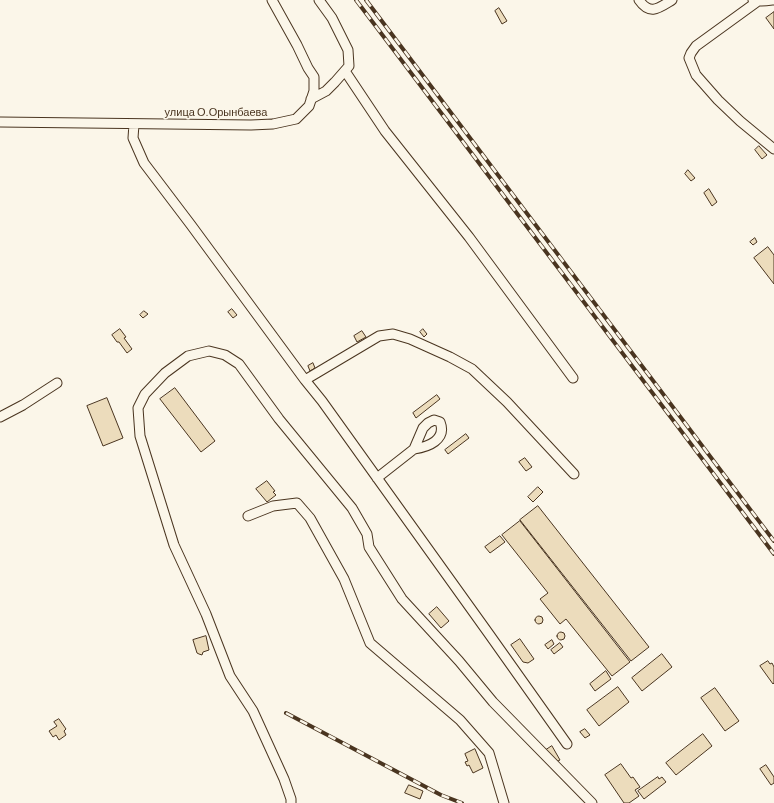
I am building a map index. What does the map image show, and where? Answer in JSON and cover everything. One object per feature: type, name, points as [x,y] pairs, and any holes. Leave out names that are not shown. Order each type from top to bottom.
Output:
[{"type":"street","name":"улица О.Орынбаева","points":[[0,122],[251,126],[273,124],[296,119],[309,106],[314,90],[314,77],[272,0]]},
{"type":"street","points":[[311,99],[326,91],[336,82],[349,66],[348,50],[332,18],[319,0]]},
{"type":"street","points":[[640,0],[642,4],[650,10],[658,9],[672,0]]},
{"type":"street","points":[[773,0],[764,2],[756,1],[696,46],[689,58],[696,75],[718,100],[740,121],[774,149]]},
{"type":"street","points":[[346,71],[385,131],[469,238],[573,378]]},
{"type":"street","points":[[134,124],[133,138],[144,163],[304,380],[322,401],[567,744]]},
{"type":"street","points":[[304,380],[379,336],[394,334],[410,339],[450,357],[472,369],[507,402],[574,474]]},
{"type":"street","points":[[291,803],[291,798],[284,779],[253,711],[230,676],[206,614],[174,546],[140,436],[138,408],[145,394],[164,374],[188,356],[209,352],[225,355],[239,364],[279,419],[352,508],[367,534],[369,547],[402,599],[459,661],[493,702],[592,803]]},
{"type":"street","points":[[0,417],[23,406],[57,383]]},
{"type":"street","points":[[376,478],[414,449]]},
{"type":"street","points":[[248,516],[273,506],[297,503],[310,518],[344,579],[370,643],[460,720],[489,753],[504,803]]},
{"type":"building","points":[[499,8],[507,21],[502,24],[495,11]]},
{"type":"building","points":[[774,12],[774,29],[766,18]]},
{"type":"building","points":[[759,146],[767,155],[762,159],[755,150]]},
{"type":"building","points":[[688,170],[695,178],[691,181],[685,174]]},
{"type":"building","points":[[709,189],[717,202],[712,206],[704,193]]},
{"type":"building","points":[[755,238],[757,242],[753,245],[750,242]]},
{"type":"building","points":[[768,247],[774,255],[774,284],[754,258]]},
{"type":"building","points":[[232,309],[237,315],[233,318],[228,312]]},
{"type":"building","points":[[144,311],[148,314],[143,318],[140,315]]},
{"type":"building","points":[[120,329],[126,337],[124,338],[132,349],[127,353],[112,335]]},
{"type":"building","points":[[423,329],[427,334],[424,337],[420,332]]},
{"type":"building","points":[[362,331],[366,337],[357,342],[354,336]]},
{"type":"building","points":[[313,363],[315,368],[310,371],[308,366]]},
{"type":"building","points":[[175,388],[215,441],[201,452],[160,399]]},
{"type":"building","points":[[437,395],[440,399],[416,418],[413,413]]},
{"type":"building","points":[[107,398],[123,438],[103,446],[87,406]]},
{"type":"building","points":[[466,434],[469,438],[448,454],[445,450]]},
{"type":"building","points":[[525,458],[532,467],[526,471],[519,462]]},
{"type":"building","points":[[267,481],[275,491],[273,492],[276,495],[267,502],[256,489]]},
{"type":"building","points":[[538,487],[543,492],[533,502],[528,497]]},
{"type":"building","points":[[538,506],[649,647],[631,661],[520,520]]},
{"type":"building","points":[[520,521],[630,662],[612,676],[566,619],[560,624],[540,599],[548,593],[502,535]]},
{"type":"building","points":[[500,536],[505,542],[490,553],[485,547]]},
{"type":"building","points":[[437,607],[449,621],[441,628],[429,614]]},
{"type":"building","points":[[537,616],[541,616],[543,620],[541,624],[537,624],[535,622],[535,618]]},
{"type":"building","points":[[561,632],[564,633],[564,639],[561,640],[558,639],[557,636],[558,633]]},
{"type":"building","points":[[206,636],[209,650],[203,652],[202,655],[197,653],[193,640]]},
{"type":"building","points":[[520,639],[534,659],[528,663],[523,662],[511,645]]},
{"type":"building","points":[[552,640],[554,644],[548,649],[545,645]]},
{"type":"building","points":[[560,643],[563,647],[554,654],[551,650]]},
{"type":"building","points":[[662,654],[672,667],[642,691],[632,678]]},
{"type":"building","points":[[768,661],[770,664],[772,663],[774,667],[773,684],[760,666]]},
{"type":"building","points":[[606,671],[611,679],[595,691],[590,684]]},
{"type":"building","points":[[618,687],[629,702],[599,726],[587,710]]},
{"type":"building","points":[[715,688],[739,721],[725,731],[701,698]]},
{"type":"building","points":[[59,719],[66,729],[64,731],[66,735],[59,740],[56,735],[53,737],[49,731],[57,726],[54,722]]},
{"type":"building","points":[[585,729],[590,735],[585,738],[580,732]]},
{"type":"building","points":[[703,734],[712,746],[676,775],[666,763]]},
{"type":"building","points":[[552,746],[560,760],[554,763],[546,750]]},
{"type":"building","points":[[475,749],[483,768],[473,773],[469,765],[467,766],[465,762],[468,761],[465,754]]},
{"type":"building","points":[[621,764],[631,778],[633,777],[640,787],[635,790],[639,796],[629,803],[624,803],[605,775]]},
{"type":"building","points":[[766,765],[774,777],[774,783],[771,785],[760,769]]},
{"type":"building","points":[[658,777],[659,779],[662,777],[666,782],[644,799],[638,791]]},
{"type":"building","points":[[409,785],[423,791],[420,799],[405,793]]},
{"type":"railway","points":[[356,0],[774,554]]},
{"type":"railway","points":[[366,0],[774,541]]},
{"type":"railway","points":[[286,713],[441,795],[462,803]]}]
